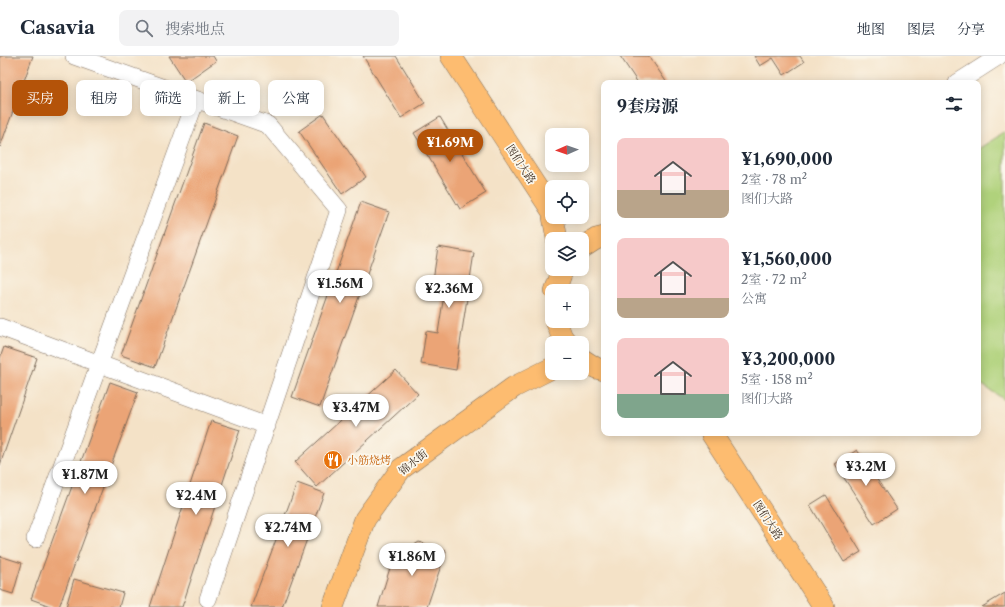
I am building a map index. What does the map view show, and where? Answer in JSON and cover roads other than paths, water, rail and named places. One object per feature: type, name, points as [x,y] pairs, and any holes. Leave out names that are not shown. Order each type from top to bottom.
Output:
[{"type":"main road","name":"图们大路","points":[[451,56],[545,200]]},
{"type":"main road","points":[[589,244],[601,238]]},
{"type":"main road","points":[[589,364],[601,369]]},
{"type":"main road","name":"锦水街","points":[[333,607],[365,519],[401,469],[514,387],[545,372]]},
{"type":"main road","name":"图们大路","points":[[713,436],[824,607]]},
{"type":"street","points":[[74,56],[141,80]]},
{"type":"street","points":[[962,80],[999,56]]},
{"type":"street","points":[[196,100],[268,125],[339,210],[208,599]]},
{"type":"street","points":[[35,539],[190,116]]},
{"type":"street","points":[[0,326],[267,426]]},
{"type":"place","name":"小筋烧烤","points":[[333,460]]}]
